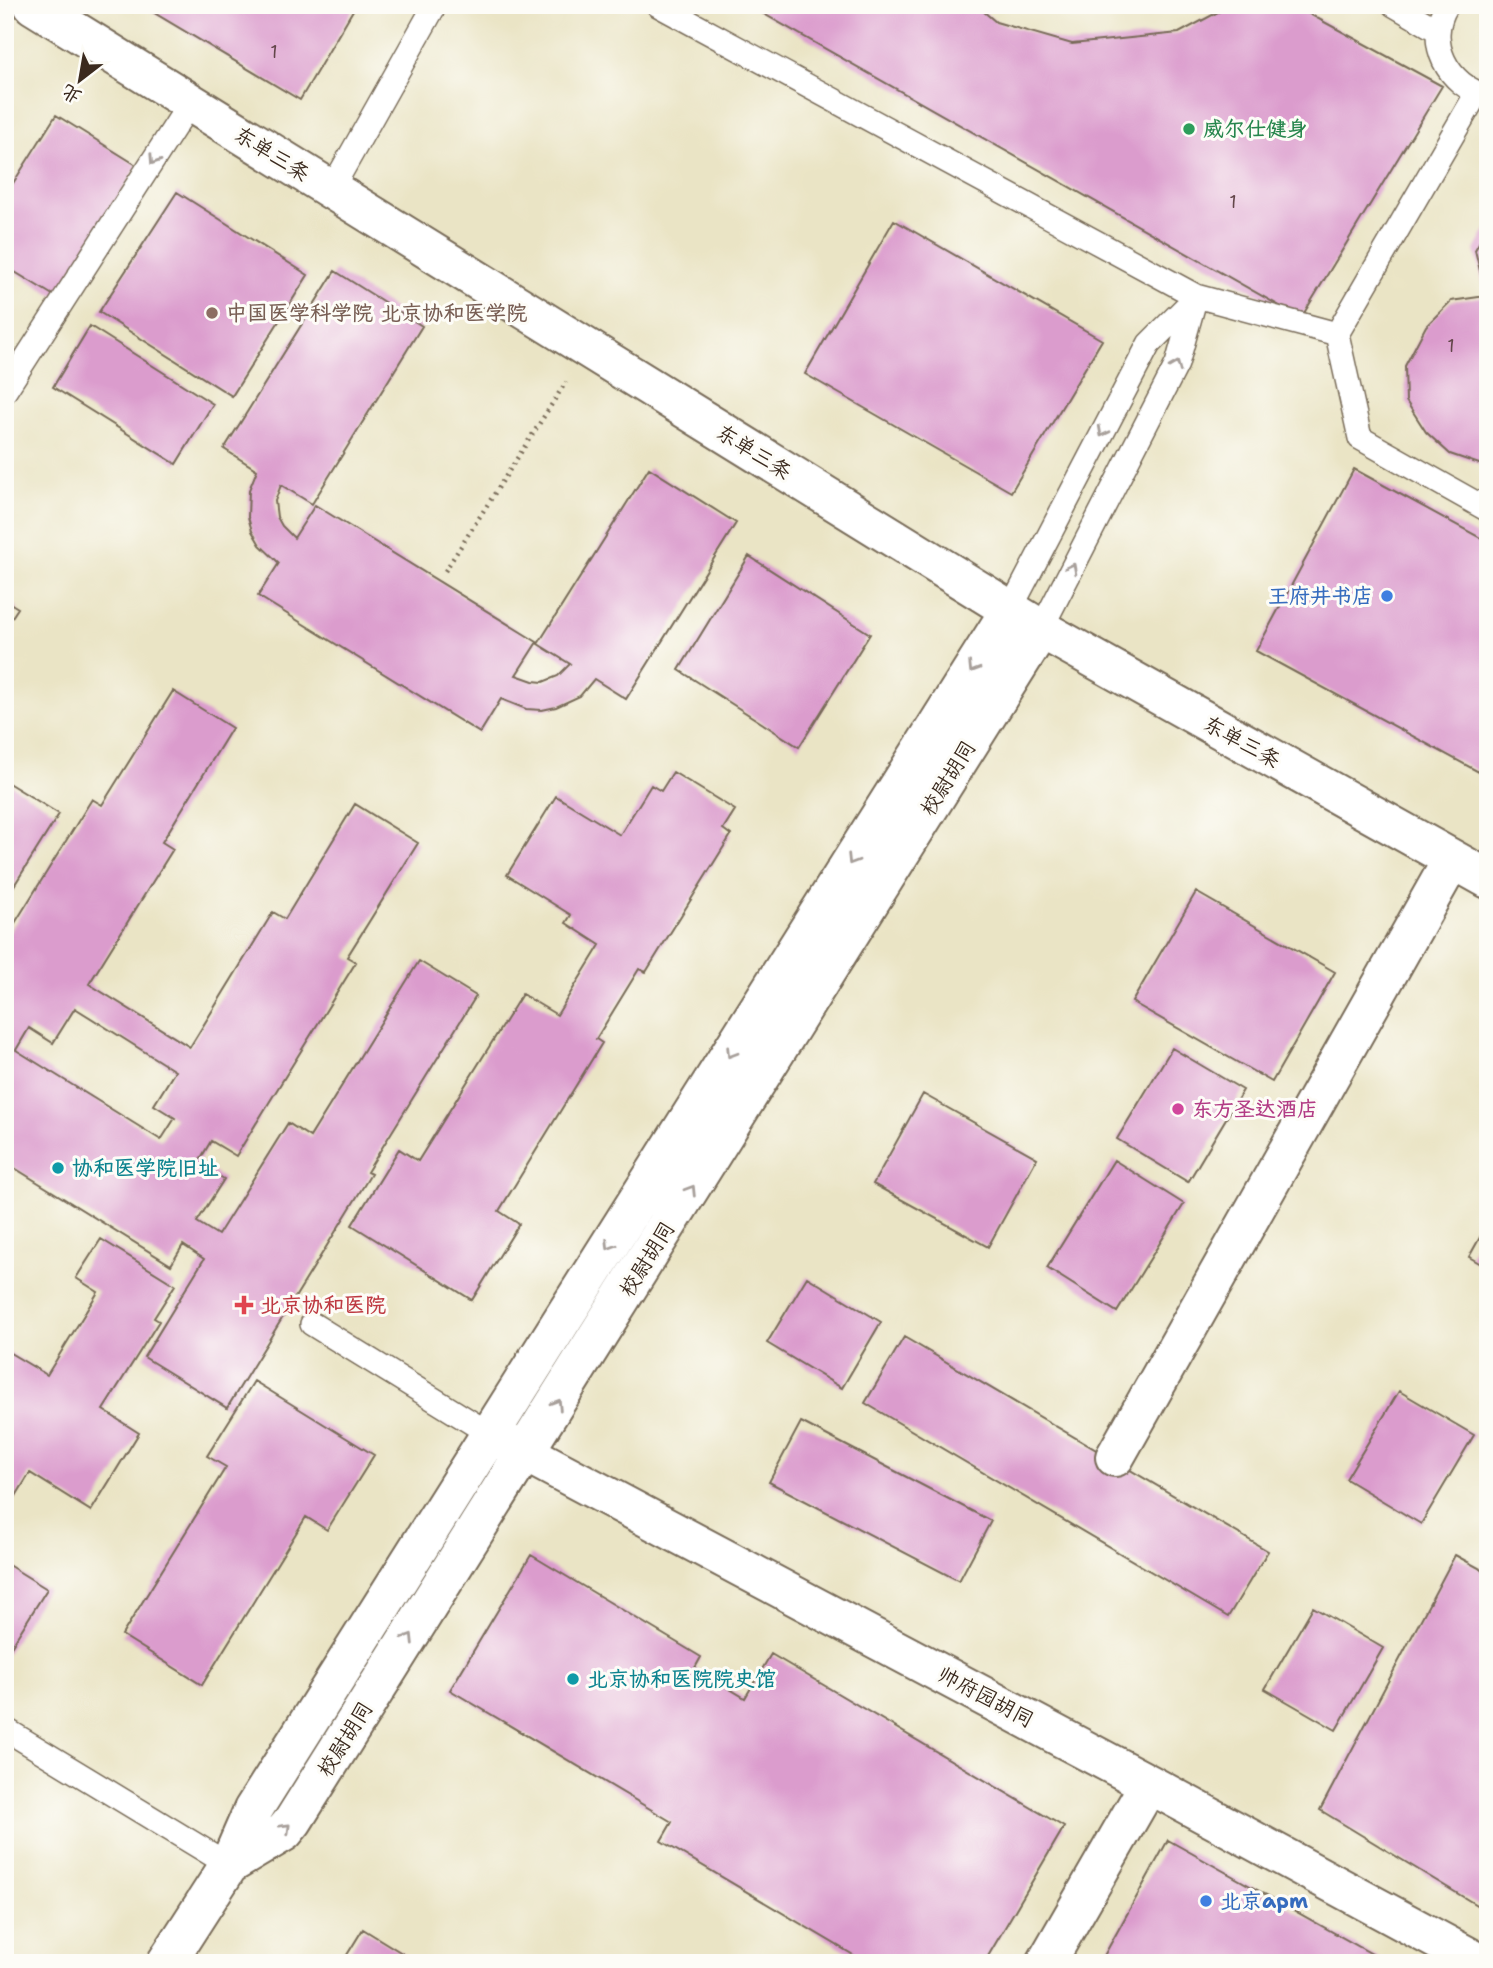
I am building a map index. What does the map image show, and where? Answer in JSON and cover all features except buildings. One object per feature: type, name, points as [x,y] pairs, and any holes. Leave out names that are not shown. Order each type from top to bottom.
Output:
[{"type":"street","name":"东单三条","points":[[33,5],[1025,619],[1488,879]]},
{"type":"street","name":"校尉胡同","points":[[166,1963],[229,1865],[253,1810],[490,1434],[1025,619]]},
{"type":"street","name":"校尉胡同","points":[[229,1865],[284,1832],[293,1821],[525,1454],[1025,619]]},
{"type":"street","points":[[1115,1457],[1452,860]]},
{"type":"street","name":"帅府园胡同","points":[[490,1434],[1480,1963]]},
{"type":"street","points":[[1046,1963],[1149,1784]]},
{"type":"lane","points":[[331,190],[435,5]]},
{"type":"lane","points":[[658,5],[1196,296],[1337,334]]},
{"type":"lane","points":[[1394,5],[1437,30]]},
{"type":"lane","points":[[1447,5],[1437,30],[1439,50],[1447,68],[1460,84],[1483,94],[1337,334],[1360,439],[1488,510]]},
{"type":"lane","points":[[5,391],[191,103]]},
{"type":"lane","points":[[1025,619],[1177,365],[1196,296]]},
{"type":"lane","points":[[1025,619],[1149,344],[1196,296]]},
{"type":"lane","points":[[312,1324],[490,1434]]},
{"type":"lane","points":[[5,1729],[229,1865]]},
{"type":"path","points":[[445,571],[587,349]]},
{"type":"place","name":"威尔仕健身","points":[[1189,129]]},
{"type":"place","name":"中国医学科学院 北京协和医学院","points":[[212,313]]},
{"type":"place","name":"王府井书店","points":[[1387,596]]},
{"type":"place","name":"东方圣达酒店","points":[[1178,1109]]},
{"type":"place","name":"协和医学院旧址","points":[[58,1168]]},
{"type":"place","name":"北京协和医院","points":[[244,1305]]},
{"type":"place","name":"北京协和医院院史馆","points":[[573,1679]]},
{"type":"place","name":"北京apm","points":[[1206,1901]]}]
